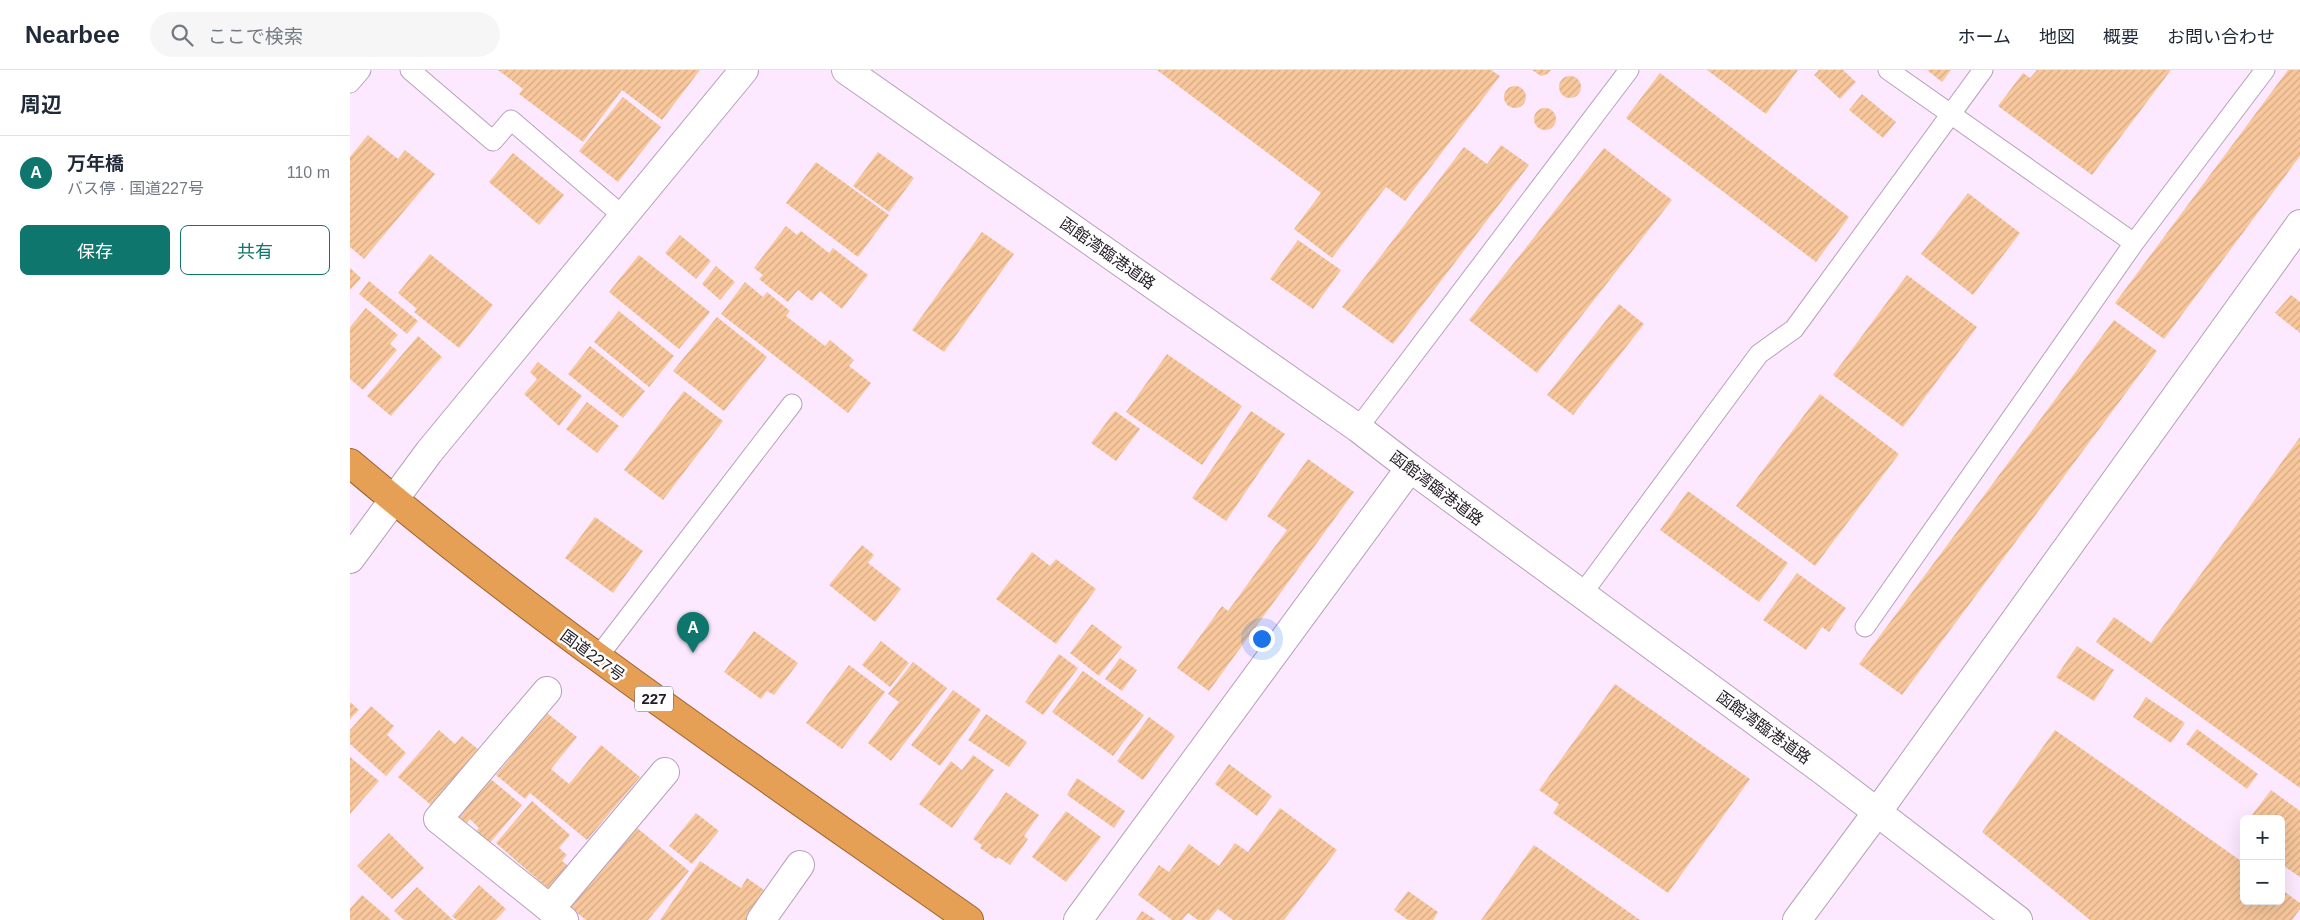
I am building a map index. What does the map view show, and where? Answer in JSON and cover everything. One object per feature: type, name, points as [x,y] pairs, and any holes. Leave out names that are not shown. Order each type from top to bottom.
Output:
[{"type":"highway","name":"国道227号","points":[[350,463],[394,500],[597,658],[969,920]]},
{"type":"street","points":[[350,559],[429,452],[744,70]]},
{"type":"street","name":"函館湾臨港道路","points":[[846,70],[1358,428],[1878,812],[2018,920]]},
{"type":"street","points":[[1796,920],[1878,812],[2300,224]]},
{"type":"street","points":[[1078,920],[1410,468]]},
{"type":"street","points":[[547,691],[438,819],[557,914],[665,772]]},
{"type":"street","points":[[760,920],[800,865]]},
{"type":"lane","points":[[350,83],[361,70]]},
{"type":"lane","points":[[410,70],[493,141],[511,120],[624,217]]},
{"type":"lane","points":[[1358,428],[1629,70]]},
{"type":"lane","points":[[1888,70],[2134,243]]},
{"type":"lane","points":[[1582,594],[1759,354],[1794,329],[1983,70]]},
{"type":"lane","points":[[1866,627],[2134,243],[2265,70]]},
{"type":"lane","points":[[597,658],[792,404]]},
{"type":"building","points":[[498,70],[700,70],[662,120],[622,90],[583,142],[519,94],[523,89]]},
{"type":"building","points":[[1157,70],[1491,70],[1500,76],[1405,201],[1386,187],[1332,258],[1294,229],[1321,193]]},
{"type":"building","points":[[1532,70],[1551,70],[1541,76]]},
{"type":"building","points":[[1707,70],[1798,70],[1766,114]]},
{"type":"building","points":[[1819,70],[1843,70],[1856,82],[1840,99],[1814,75]]},
{"type":"building","points":[[1927,70],[1951,70],[1942,82]]},
{"type":"building","points":[[2037,70],[2171,70],[2092,175],[1998,106],[2023,73],[2030,78]]},
{"type":"building","points":[[2288,70],[2300,70],[2300,156],[2164,339],[2115,303]]},
{"type":"building","points":[[1660,73],[1849,217],[1816,262],[1626,118]]},
{"type":"building","points":[[1570,76],[1578,79],[1581,87],[1578,95],[1570,98],[1562,95],[1559,87],[1562,79]]},
{"type":"building","points":[[1515,86],[1523,89],[1526,97],[1523,105],[1515,108],[1507,105],[1504,97],[1507,89]]},
{"type":"building","points":[[1862,94],[1896,122],[1883,138],[1849,110]]},
{"type":"building","points":[[623,97],[661,127],[618,182],[579,151]]},
{"type":"building","points":[[1545,108],[1553,111],[1556,119],[1553,127],[1545,130],[1537,127],[1534,119],[1537,111]]},
{"type":"building","points":[[368,135],[398,159],[405,150],[435,174],[364,259],[350,247],[350,157]]},
{"type":"building","points":[[1501,145],[1529,165],[1393,344],[1342,307],[1464,147],[1487,164]]},
{"type":"building","points":[[1604,148],[1672,200],[1537,373],[1469,320]]},
{"type":"building","points":[[878,152],[914,178],[889,212],[853,186]]},
{"type":"building","points":[[513,153],[564,195],[539,225],[489,182]]},
{"type":"building","points":[[816,162],[889,215],[858,257],[786,203]]},
{"type":"building","points":[[1968,193],[2020,233],[1973,295],[1921,254]]},
{"type":"building","points":[[786,226],[797,235],[801,231],[829,253],[833,248],[868,275],[842,309],[820,291],[812,301],[798,290],[788,302],[759,279],[763,275],[754,268]]},
{"type":"building","points":[[982,232],[1014,254],[944,352],[912,330]]},
{"type":"building","points":[[680,235],[711,261],[696,279],[665,253]]},
{"type":"building","points":[[1298,240],[1341,270],[1313,309],[1270,279]]},
{"type":"building","points":[[430,254],[493,305],[459,348],[414,312],[417,309],[398,293]]},
{"type":"building","points":[[639,255],[710,312],[679,349],[609,292]]},
{"type":"building","points":[[716,266],[735,282],[720,300],[702,284]]},
{"type":"building","points":[[350,268],[361,278],[350,290]]},
{"type":"building","points":[[1907,275],[1977,327],[1903,427],[1833,375]]},
{"type":"building","points":[[369,281],[418,321],[407,334],[359,294]]},
{"type":"building","points":[[745,282],[763,297],[767,292],[790,311],[786,316],[825,346],[830,340],[854,360],[849,366],[871,383],[848,413],[721,314]]},
{"type":"building","points":[[2291,295],[2300,302],[2300,333],[2275,313]]},
{"type":"building","points":[[1619,304],[1644,324],[1573,415],[1547,395]]},
{"type":"building","points":[[366,308],[398,335],[390,344],[397,350],[363,390],[350,379],[350,327]]},
{"type":"building","points":[[619,311],[674,356],[649,387],[594,342]]},
{"type":"building","points":[[717,317],[767,357],[724,411],[673,371]]},
{"type":"building","points":[[2114,320],[2157,351],[1902,695],[1859,664]]},
{"type":"building","points":[[418,336],[442,357],[391,416],[367,396]]},
{"type":"building","points":[[590,346],[645,391],[623,418],[568,374]]},
{"type":"building","points":[[1167,354],[1242,406],[1202,465],[1126,412]]},
{"type":"building","points":[[538,362],[582,396],[559,426],[524,394],[537,379],[530,372]]},
{"type":"building","points":[[684,391],[723,421],[663,500],[624,470]]},
{"type":"building","points":[[1820,394],[1899,454],[1815,566],[1736,506]]},
{"type":"building","points":[[587,402],[619,426],[597,453],[566,429]]},
{"type":"building","points":[[1115,411],[1140,429],[1116,461],[1091,443]]},
{"type":"building","points":[[1251,411],[1285,434],[1226,521],[1192,498]]},
{"type":"building","points":[[2300,437],[2300,788],[2096,642],[2114,617],[2151,643]]},
{"type":"building","points":[[1308,459],[1354,492],[1209,691],[1177,668],[1222,606],[1228,611],[1287,530],[1267,516]]},
{"type":"building","points":[[1688,491],[1788,563],[1759,602],[1660,530]]},
{"type":"building","points":[[595,517],[643,551],[613,593],[565,558]]},
{"type":"building","points":[[862,545],[874,555],[868,563],[901,589],[875,622],[829,585]]},
{"type":"building","points":[[1032,552],[1050,566],[1056,559],[1096,589],[1056,644],[996,599]]},
{"type":"building","points":[[1797,573],[1846,608],[1829,632],[1822,627],[1806,650],[1763,620]]},
{"type":"building","points":[[1092,624],[1122,647],[1099,676],[1070,653]]},
{"type":"building","points":[[754,631],[798,663],[774,695],[767,691],[761,699],[724,672]]},
{"type":"building","points":[[881,641],[909,663],[890,687],[862,665]]},
{"type":"building","points":[[2077,646],[2114,670],[2094,701],[2056,677]]},
{"type":"building","points":[[1059,654],[1078,668],[1043,715],[1025,702]]},
{"type":"building","points":[[1120,658],[1137,670],[1122,691],[1105,679]]},
{"type":"building","points":[[913,662],[947,688],[891,761],[868,743],[899,702],[888,694]]},
{"type":"building","points":[[849,665],[885,692],[842,749],[806,723]]},
{"type":"building","points":[[1083,671],[1144,715],[1113,756],[1052,712]]},
{"type":"building","points":[[1615,684],[1750,779],[1668,893],[1553,813],[1559,804],[1539,790]]},
{"type":"building","points":[[953,690],[981,710],[940,766],[911,745]]},
{"type":"building","points":[[2146,697],[2185,723],[2171,743],[2133,717]]},
{"type":"building","points":[[350,702],[359,710],[350,719]]},
{"type":"building","points":[[371,706],[394,726],[387,735],[406,753],[386,776],[350,744],[350,730]]},
{"type":"building","points":[[547,713],[577,737],[551,769],[569,784],[601,745],[640,777],[587,840],[530,793],[525,799],[496,775]]},
{"type":"building","points":[[986,714],[1027,742],[1009,767],[968,740]]},
{"type":"building","points":[[1149,717],[1175,736],[1143,780],[1117,761]]},
{"type":"building","points":[[2197,729],[2258,774],[2247,789],[2186,744]]},
{"type":"building","points":[[439,730],[455,744],[462,736],[479,750],[431,805],[398,777]]},
{"type":"building","points":[[2055,730],[2240,860],[2240,905],[2285,905],[2285,892],[2300,903],[2300,909],[2292,920],[2090,920],[1982,832]]},
{"type":"building","points":[[973,755],[994,770],[952,828],[919,804],[951,761],[962,770]]},
{"type":"building","points":[[350,757],[379,781],[350,814]]},
{"type":"building","points":[[1229,764],[1272,796],[1257,816],[1215,784]]},
{"type":"building","points":[[487,776],[522,805],[489,844],[475,832],[479,828],[470,819],[465,825],[454,815]]},
{"type":"building","points":[[1077,778],[1125,811],[1114,828],[1067,795]]},
{"type":"building","points":[[2271,790],[2300,811],[2300,877],[2285,867],[2285,815],[2252,815]]},
{"type":"building","points":[[1006,792],[1039,815],[1024,836],[1028,839],[1010,865],[998,857],[996,859],[980,848],[982,845],[973,839]]},
{"type":"building","points":[[532,801],[570,835],[559,848],[567,855],[562,861],[570,867],[550,890],[496,843]]},
{"type":"building","points":[[1280,808],[1337,850],[1284,920],[1233,920],[1218,909],[1209,920],[1198,920],[1188,913],[1182,920],[1172,920],[1138,895],[1159,865],[1169,872],[1189,844],[1219,866],[1235,843],[1248,852]]},
{"type":"building","points":[[1066,811],[1101,837],[1066,882],[1032,857]]},
{"type":"building","points":[[696,813],[719,831],[692,864],[669,846]]},
{"type":"building","points":[[636,827],[689,871],[648,920],[586,920],[570,907]]},
{"type":"building","points":[[389,833],[424,868],[392,899],[357,866]]},
{"type":"building","points":[[1534,845],[1640,920],[1481,920]]},
{"type":"building","points":[[700,861],[741,888],[747,878],[767,892],[748,920],[660,920]]},
{"type":"building","points":[[479,885],[506,909],[496,920],[457,920],[452,916]]},
{"type":"building","points":[[417,887],[453,920],[404,920],[394,911]]},
{"type":"building","points":[[1408,891],[1438,912],[1433,920],[1408,920],[1394,910]]},
{"type":"building","points":[[362,895],[391,920],[350,920],[350,909]]},
{"type":"building","points":[[1142,911],[1156,920],[1136,920]]},
{"type":"place","name":"万年橋","points":[[693,653]]}]
